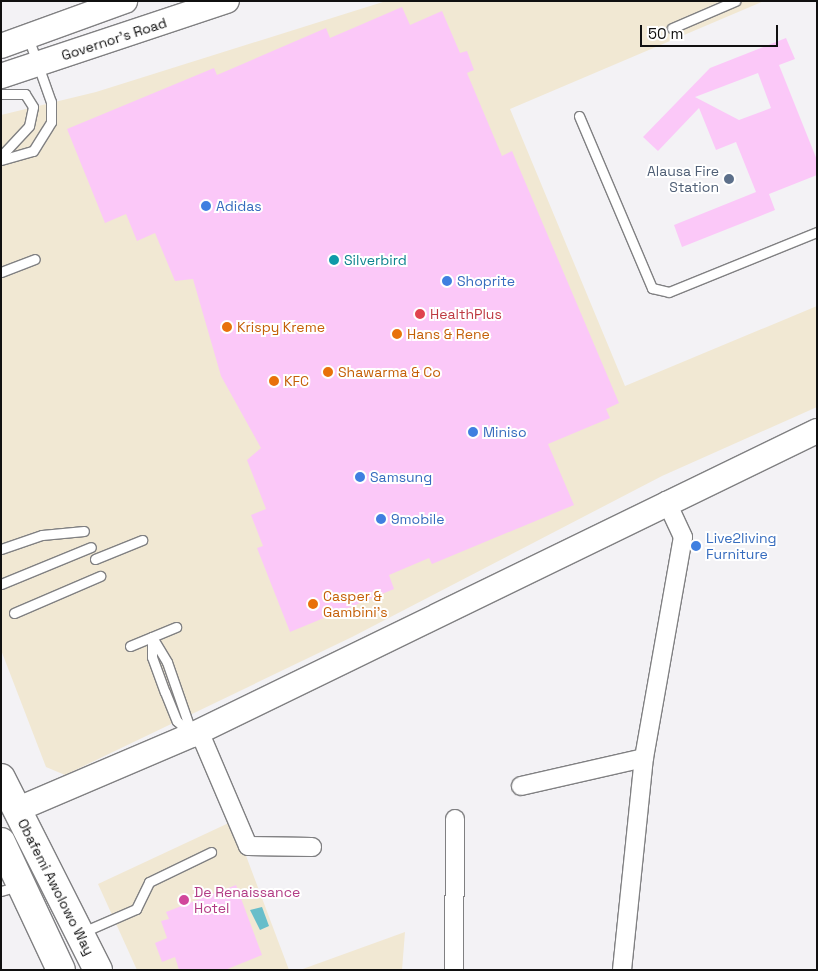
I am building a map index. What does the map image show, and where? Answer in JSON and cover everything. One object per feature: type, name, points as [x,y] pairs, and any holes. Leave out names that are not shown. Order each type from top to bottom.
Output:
[{"type":"main road","name":"Obafemi Awolowo Way","points":[[1,778],[78,934],[98,970]]},
{"type":"main road","name":"Obafemi Awolowo Way","points":[[1,842],[11,888],[61,970]]},
{"type":"street","points":[[1,46],[125,1]]},
{"type":"street","name":"Governor's Road","points":[[1,76],[226,1]]},
{"type":"street","points":[[16,810],[196,733],[666,501],[817,431]]},
{"type":"street","points":[[622,970],[644,758],[683,538],[666,501]]},
{"type":"street","points":[[196,733],[248,846],[312,846]]},
{"type":"street","points":[[521,786],[644,758]]},
{"type":"street","points":[[454,970],[455,819]]},
{"type":"lane","points":[[672,28],[735,1]]},
{"type":"lane","points":[[1,160],[33,151],[48,132],[51,102],[28,36]]},
{"type":"lane","points":[[1,94],[24,94],[33,107],[29,126],[1,156]]},
{"type":"lane","points":[[580,116],[652,288],[669,292],[817,232]]},
{"type":"lane","points":[[1,272],[35,259]]},
{"type":"lane","points":[[1,549],[42,535],[84,531]]},
{"type":"lane","points":[[95,559],[142,540]]},
{"type":"lane","points":[[1,584],[91,547]]},
{"type":"lane","points":[[14,613],[100,576]]},
{"type":"lane","points":[[130,646],[176,628]]},
{"type":"lane","points":[[152,637],[174,680],[196,733]]},
{"type":"lane","points":[[152,637],[152,657],[177,721],[196,733]]},
{"type":"lane","points":[[78,934],[136,909],[148,882],[211,852]]},
{"type":"shaded area","points":[[386,1],[764,1],[510,109],[625,386],[817,306],[817,407],[662,476],[352,637],[65,775],[46,767],[1,650],[1,115],[96,92]]},
{"type":"shaded area","name":"De Renaissance Hotel","points":[[233,821],[289,970],[137,970],[98,884]]},
{"type":"shaded area","points":[[405,932],[402,970],[300,970]]},
{"type":"water","points":[[262,907],[269,926],[260,930],[250,910]]},
{"type":"building","points":[[402,7],[410,25],[442,11],[460,53],[467,51],[474,70],[467,73],[502,156],[512,151],[619,403],[606,409],[610,418],[548,444],[574,505],[432,564],[429,558],[389,575],[394,589],[290,632],[257,548],[263,546],[251,515],[266,509],[247,460],[261,448],[221,376],[193,279],[175,281],[155,233],[137,241],[126,214],[105,223],[67,129],[214,68],[217,75],[326,28],[330,38]]},
{"type":"building","points":[[786,38],[795,59],[779,65],[817,160],[817,175],[769,194],[775,210],[682,247],[674,225],[756,192],[736,142],[716,150],[699,108],[658,151],[643,137],[710,68]],"holes":[[[758,73],[771,108],[739,120],[695,97]]]},
{"type":"building","points":[[236,885],[262,955],[225,970],[179,970],[175,957],[162,962],[155,943],[167,938],[161,921],[169,919],[166,912]]},
{"type":"place","name":"Alausa Fire Station","points":[[729,179]]},
{"type":"place","name":"Adidas","points":[[206,206]]},
{"type":"place","name":"Silverbird","points":[[334,260]]},
{"type":"place","name":"Shoprite","points":[[447,281]]},
{"type":"place","name":"HealthPlus","points":[[420,314]]},
{"type":"place","name":"Krispy Kreme","points":[[227,327]]},
{"type":"place","name":"Hans & Rene","points":[[397,334]]},
{"type":"place","name":"Shawarma & Co","points":[[328,372]]},
{"type":"place","name":"KFC","points":[[274,381]]},
{"type":"place","name":"Miniso","points":[[473,432]]},
{"type":"place","name":"Samsung","points":[[360,477]]},
{"type":"place","name":"9mobile","points":[[381,519]]},
{"type":"place","name":"Live2living Furniture","points":[[696,546]]},
{"type":"place","name":"Casper & Gambini's","points":[[313,604]]},
{"type":"place","name":"De Renaissance Hotel","points":[[184,900]]}]
